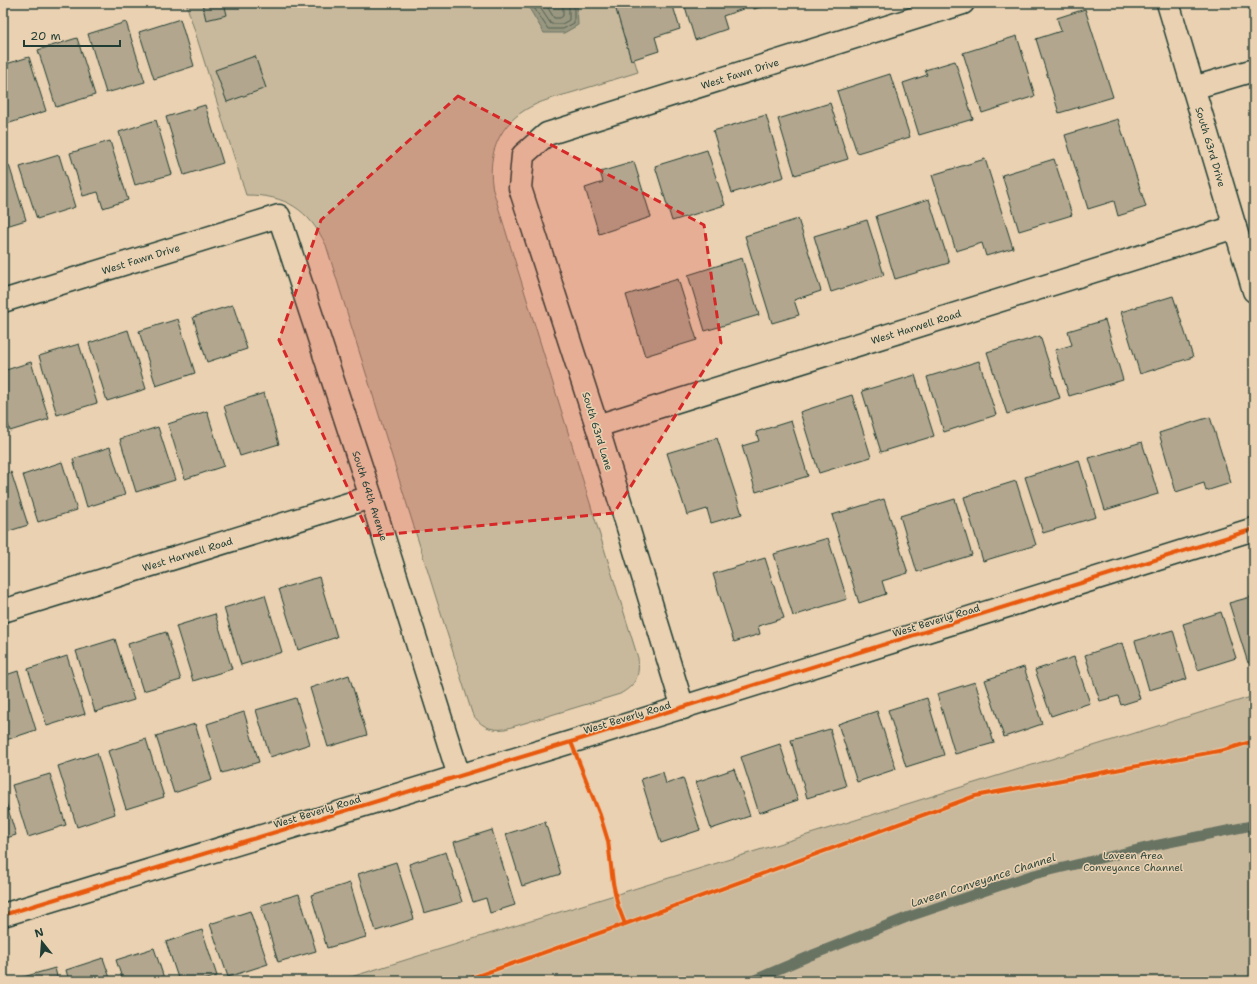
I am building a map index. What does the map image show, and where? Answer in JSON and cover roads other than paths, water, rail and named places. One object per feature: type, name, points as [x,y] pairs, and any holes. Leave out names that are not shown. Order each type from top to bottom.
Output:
[{"type":"street","name":"West Fawn Drive","points":[[523,155],[548,134],[963,3]]},
{"type":"street","name":"South 63rd Drive","points":[[1168,3],[1254,291]]},
{"type":"street","points":[[1193,88],[1254,70]]},
{"type":"street","name":"South 63rd Lane","points":[[523,155],[520,188],[597,426],[683,708]]},
{"type":"street","name":"West Fawn Drive","points":[[3,301],[279,216]]},
{"type":"street","name":"South 64th Avenue","points":[[279,216],[371,497],[459,776]]},
{"type":"street","name":"West Harwell Road","points":[[597,426],[1235,227]]},
{"type":"street","name":"West Harwell Road","points":[[3,611],[371,497]]},
{"type":"street","name":"West Beverly Road","points":[[3,915],[683,708],[1254,529]]},
{"type":"water","points":[[526,3],[577,3],[578,25],[564,33],[544,33]]},
{"type":"waterway","name":"Laveen Conveyance Channel","points":[[751,981],[908,917],[1032,875],[1152,846],[1254,825]]},
{"type":"park label","name":"Laveen Area Conveyance Channel","points":[[1133,860]]}]
